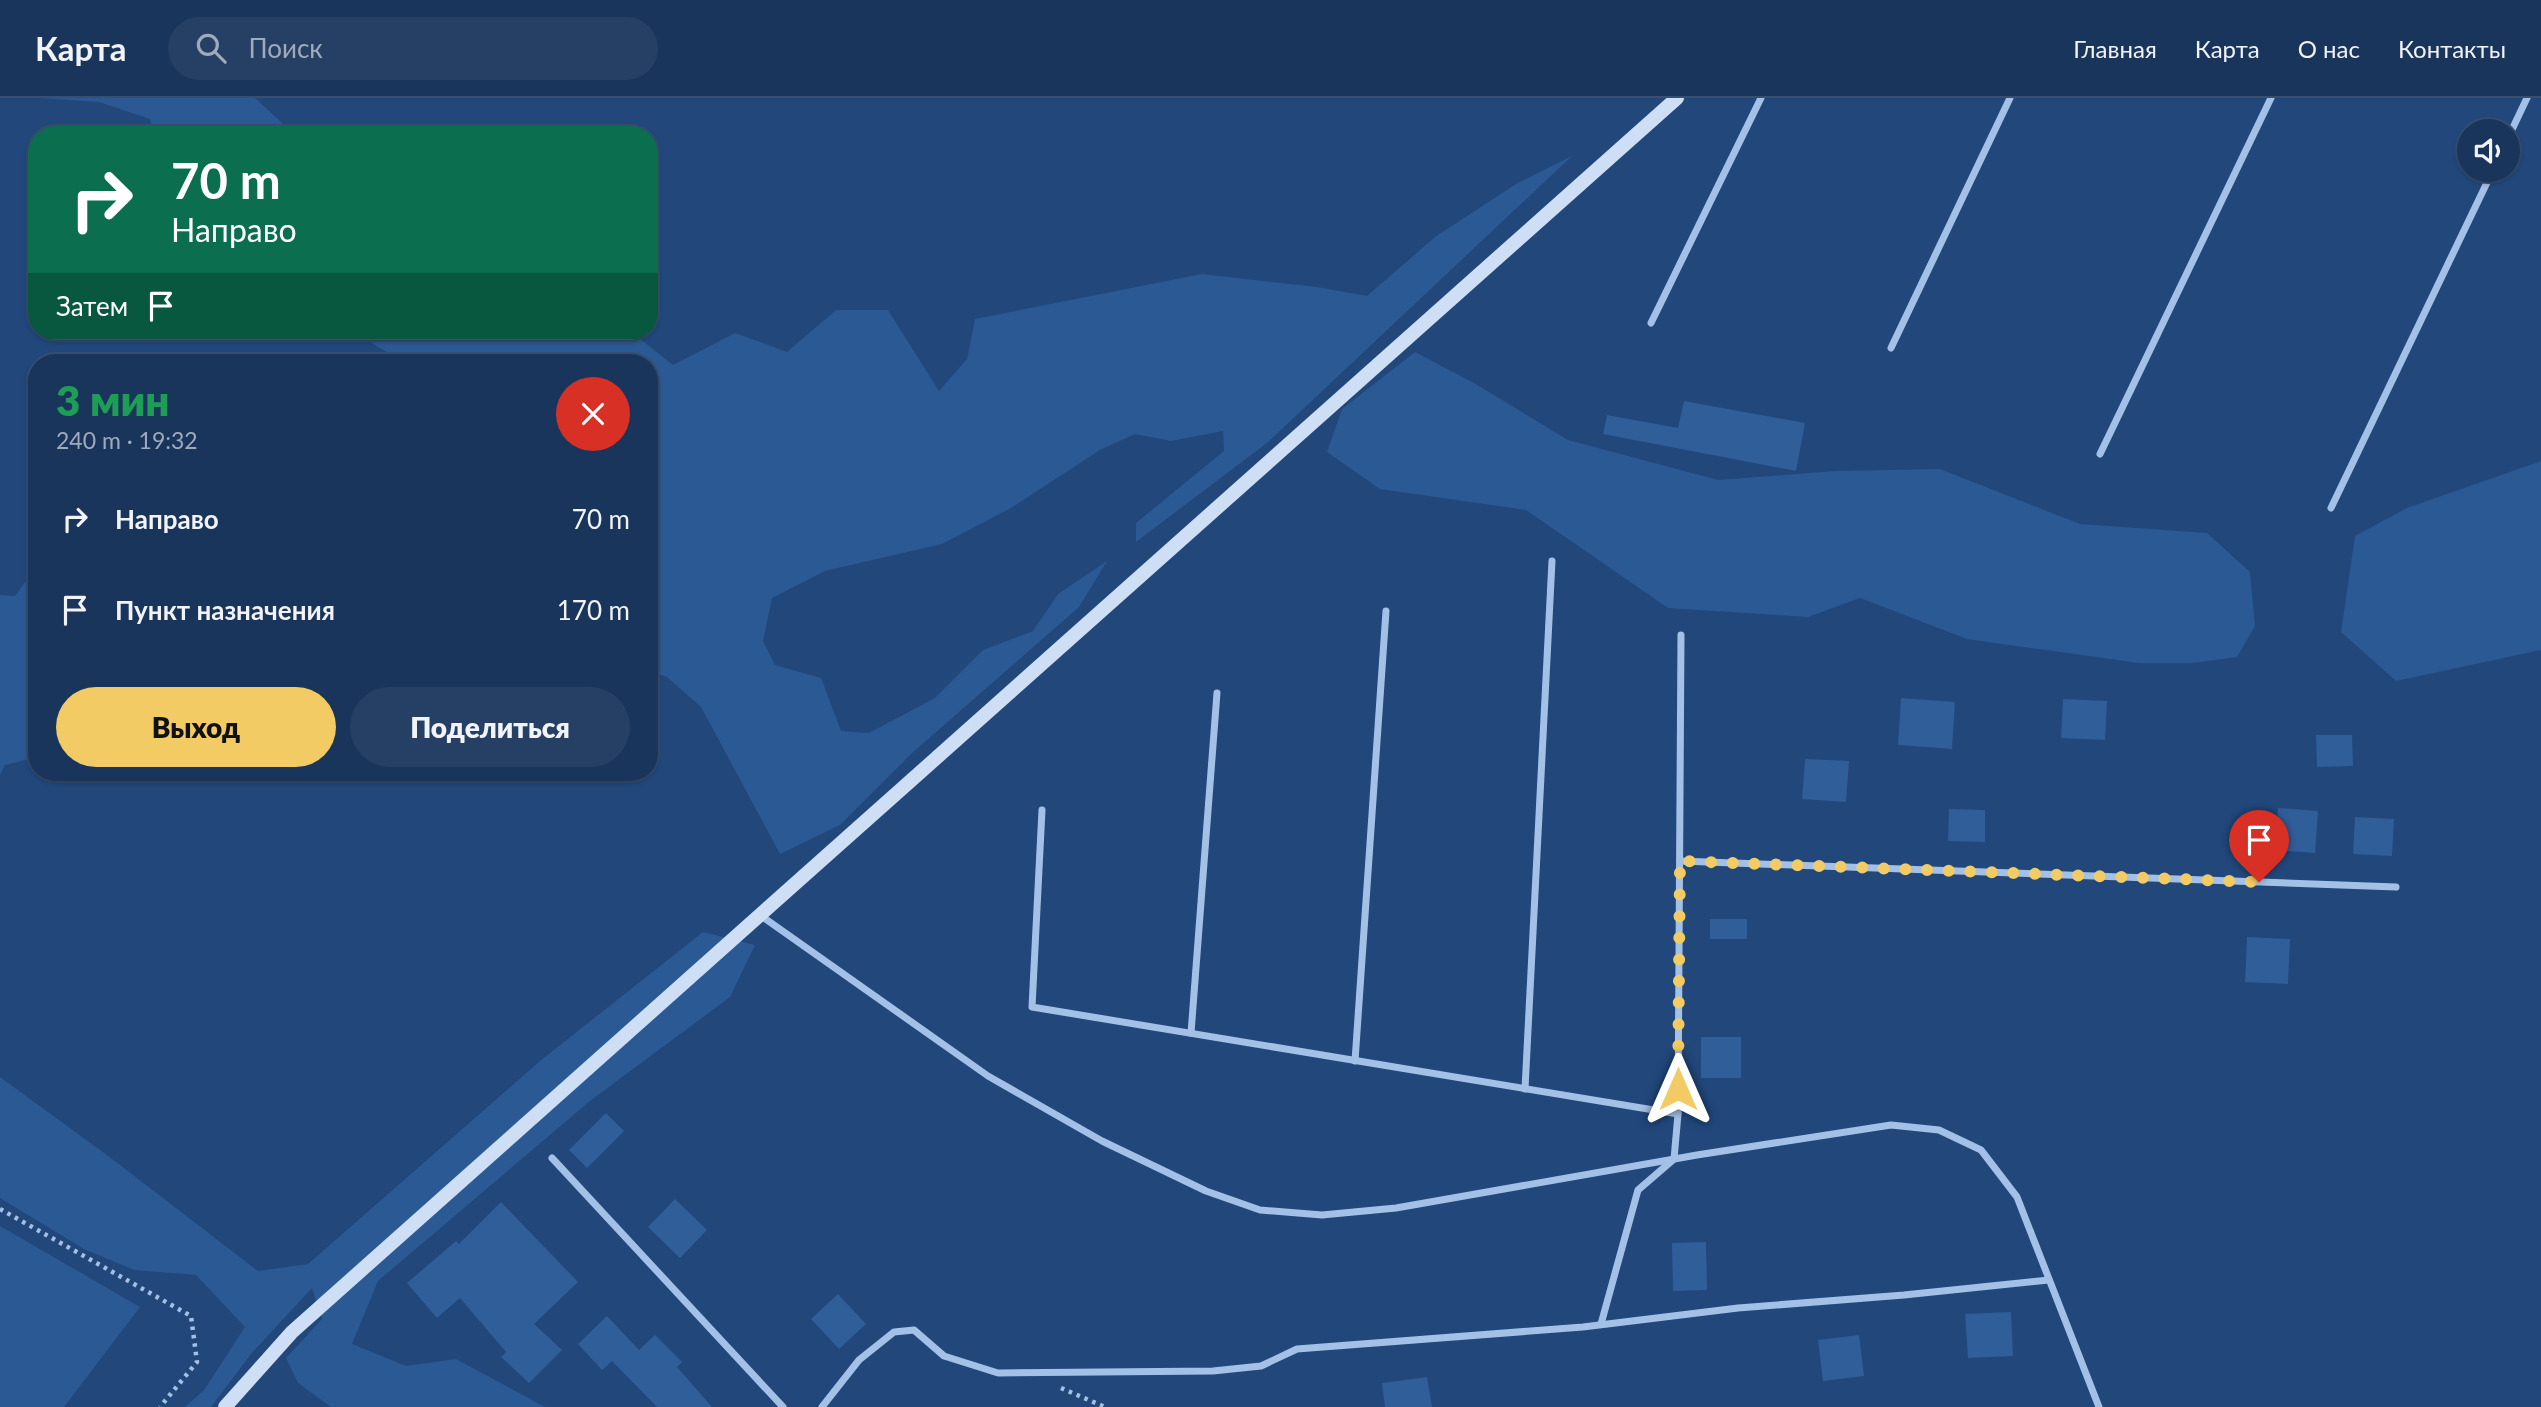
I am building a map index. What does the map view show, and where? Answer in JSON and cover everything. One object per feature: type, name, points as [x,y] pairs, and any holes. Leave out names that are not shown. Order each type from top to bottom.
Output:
[{"type":"street","points":[[225,1407],[292,1332],[1677,98]]},
{"type":"street","points":[[1651,323],[1761,98]]},
{"type":"street","points":[[1891,348],[2010,98]]},
{"type":"street","points":[[2100,454],[2271,98]]},
{"type":"street","points":[[2517,119],[2527,98]]},
{"type":"street","points":[[2332,508],[2487,182]]},
{"type":"street","points":[[1525,1089],[1552,561]]},
{"type":"street","points":[[1355,1061],[1386,611]]},
{"type":"street","points":[[1601,1324],[1639,1190],[1674,1159],[1678,1114],[1681,635]]},
{"type":"street","points":[[1191,1033],[1217,693]]},
{"type":"street","points":[[1042,810],[1032,1007],[1678,1114]]},
{"type":"street","points":[[1680,861],[2396,887]]},
{"type":"street","points":[[760,915],[988,1076],[1102,1141],[1206,1191],[1260,1210],[1322,1215],[1395,1208],[1674,1159],[1891,1125],[1938,1130],[1981,1150],[2017,1196],[2099,1407]]},
{"type":"street","points":[[552,1158],[783,1407]]},
{"type":"street","points":[[822,1407],[859,1360],[894,1332],[914,1330],[944,1356],[998,1373],[1213,1371],[1261,1366],[1297,1349],[1601,1324],[1738,1308],[2049,1280]]},
{"type":"path","points":[[0,1209],[191,1317],[197,1362],[160,1407]]},
{"type":"path","points":[[1059,1387],[1105,1407]]},
{"type":"shaded area","points":[[41,98],[255,98],[285,126],[152,126],[150,119],[99,102]]},
{"type":"shaded area","points":[[1572,156],[1267,443],[1136,542],[1136,523],[1224,451],[1223,431],[1171,441],[1135,434],[1100,450],[1011,508],[942,544],[825,571],[772,598],[763,641],[775,665],[821,678],[841,731],[869,733],[935,698],[983,650],[1033,631],[1058,594],[1107,561],[1079,607],[911,754],[840,825],[780,854],[701,707],[667,677],[658,674],[658,354],[390,354],[367,340],[642,340],[673,365],[735,333],[787,352],[836,310],[888,310],[939,391],[967,359],[975,319],[1202,274],[1317,287],[1367,296],[1435,237],[1516,184]]},
{"type":"shaded area","points":[[1415,352],[1474,383],[1568,440],[1718,480],[1835,471],[1940,469],[2080,524],[2207,533],[2250,572],[2255,626],[2237,657],[2193,663],[2138,663],[1967,639],[1860,598],[1808,617],[1668,608],[1526,510],[1380,489],[1327,452],[1342,409]]},
{"type":"shaded area","points":[[2541,461],[2541,650],[2396,681],[2341,632],[2355,536],[2407,508]]},
{"type":"shaded area","points":[[28,578],[28,759],[5,765],[0,775],[0,595],[15,596]]},
{"type":"shaded area","points":[[703,932],[755,945],[730,997],[590,1101],[378,1281],[352,1344],[406,1366],[456,1359],[545,1407],[331,1407],[298,1383],[286,1358],[322,1319],[312,1288],[251,1354],[211,1407],[185,1407],[204,1390],[245,1327],[196,1275],[134,1270],[84,1249],[0,1198],[0,1077],[258,1271],[308,1264],[540,1061]]},
{"type":"shaded area","points":[[0,1226],[140,1307],[64,1407],[0,1407]]},
{"type":"building","points":[[1684,401],[1805,423],[1796,471],[1603,434],[1607,415],[1678,428]]},
{"type":"building","points":[[1901,698],[1955,702],[1952,749],[1898,745]]},
{"type":"building","points":[[2063,699],[2107,701],[2105,740],[2061,738]]},
{"type":"building","points":[[2316,735],[2352,735],[2353,766],[2317,767]]},
{"type":"building","points":[[1805,759],[1849,761],[1846,802],[1802,799]]},
{"type":"building","points":[[2278,808],[2318,811],[2315,853],[2275,850]]},
{"type":"building","points":[[1949,809],[1985,810],[1985,842],[1948,841]]},
{"type":"building","points":[[2355,817],[2394,819],[2392,856],[2353,854]]},
{"type":"building","points":[[1710,919],[1747,919],[1747,939],[1710,939]]},
{"type":"building","points":[[2247,937],[2290,939],[2288,984],[2245,982]]},
{"type":"building","points":[[1701,1037],[1741,1037],[1741,1078],[1701,1078]]},
{"type":"building","points":[[606,1113],[624,1131],[587,1168],[569,1150]]},
{"type":"building","points":[[675,1199],[707,1230],[680,1258],[648,1227]]},
{"type":"building","points":[[501,1202],[578,1282],[534,1324],[562,1350],[529,1383],[501,1357],[506,1352],[460,1298],[437,1318],[407,1283],[456,1241],[459,1244]]},
{"type":"building","points":[[1706,1242],[1707,1290],[1673,1291],[1672,1243]]},
{"type":"building","points":[[838,1294],[866,1324],[839,1349],[811,1319]]},
{"type":"building","points":[[2011,1312],[2013,1356],[1968,1358],[1965,1314]]},
{"type":"building","points":[[607,1316],[639,1350],[655,1335],[682,1362],[677,1367],[712,1407],[657,1407],[612,1361],[602,1370],[578,1344]]},
{"type":"building","points":[[1859,1335],[1864,1376],[1823,1381],[1818,1340]]},
{"type":"building","points":[[1427,1377],[1432,1407],[1385,1407],[1382,1383]]},
{"type":"route","points":[[1678,1089],[1680,861],[2259,882]]}]
